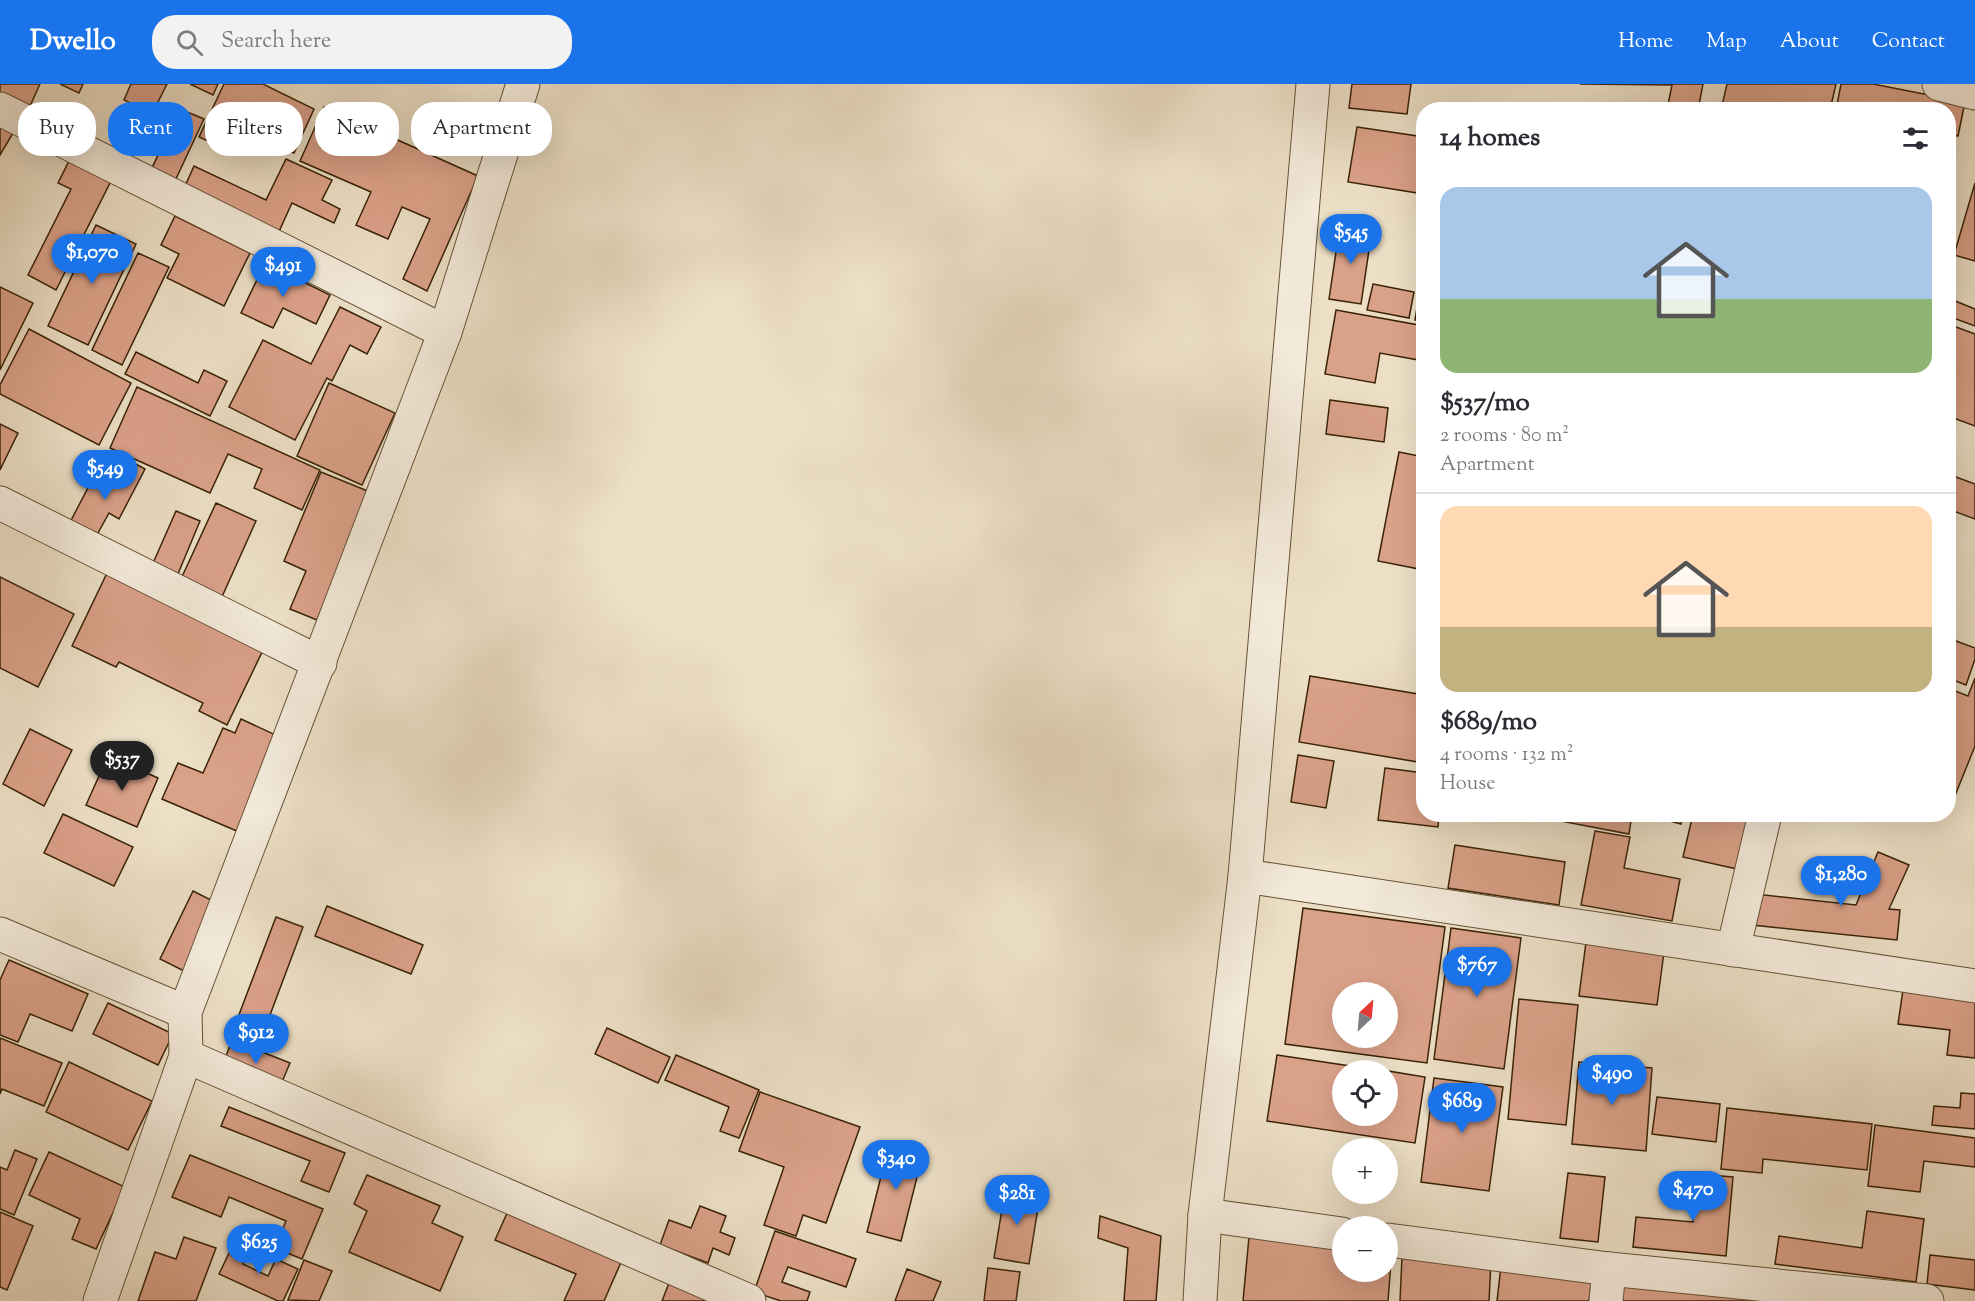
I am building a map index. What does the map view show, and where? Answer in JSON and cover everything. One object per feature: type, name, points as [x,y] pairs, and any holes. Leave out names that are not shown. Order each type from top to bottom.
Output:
[{"type":"street","points":[[100,1301],[186,1056],[185,1012],[445,332],[523,84]]},
{"type":"street","points":[[1200,1301],[1205,1215],[1245,876],[1313,84]]},
{"type":"street","points":[[1939,84],[1975,93]]},
{"type":"street","points":[[0,109],[445,332]]},
{"type":"street","points":[[0,503],[320,663]]},
{"type":"street","points":[[1733,950],[1763,822]]},
{"type":"street","points":[[1245,876],[1975,986]]},
{"type":"street","points":[[0,934],[185,1012]]},
{"type":"street","points":[[186,1056],[749,1301]]},
{"type":"street","points":[[1205,1215],[1332,1233]]},
{"type":"street","points":[[1398,1242],[1608,1285],[1923,1301]]},
{"type":"building","points":[[0,84],[40,84],[32,102],[21,102],[0,93]]},
{"type":"building","points":[[60,84],[83,84],[79,93]]},
{"type":"building","points":[[131,84],[167,84],[158,102],[124,100]]},
{"type":"building","points":[[190,84],[218,84],[213,95]]},
{"type":"building","points":[[224,84],[263,84],[300,102],[216,102]]},
{"type":"building","points":[[1352,84],[1411,84],[1407,114],[1349,108]]},
{"type":"building","points":[[1580,84],[1703,84],[1700,102],[1669,102],[1672,85]]},
{"type":"building","points":[[1727,84],[1836,84],[1832,102],[1723,102]]},
{"type":"building","points":[[1841,84],[1873,84],[1965,102],[1958,136],[1956,136],[1956,102],[1838,102]]},
{"type":"building","points":[[303,104],[314,109],[303,133]]},
{"type":"building","points":[[193,114],[204,119],[193,142]]},
{"type":"building","points":[[205,124],[205,140],[199,137]]},
{"type":"building","points":[[0,125],[13,133],[0,155]]},
{"type":"building","points":[[315,127],[315,156],[399,156],[399,141],[411,146],[411,156],[433,156],[478,176],[427,291],[403,279],[430,219],[402,207],[388,239],[356,225],[371,192],[300,161]]},
{"type":"building","points":[[1357,127],[1416,136],[1416,193],[1348,182]]},
{"type":"building","points":[[158,156],[187,156],[174,183],[150,172]]},
{"type":"building","points":[[286,159],[332,180],[322,200],[340,209],[334,223],[292,203],[276,238],[182,193],[194,166],[266,200]]},
{"type":"building","points":[[69,161],[111,181],[56,290],[28,275],[71,189],[58,183]]},
{"type":"building","points":[[1975,183],[1975,261],[1956,256],[1956,248]]},
{"type":"building","points":[[175,216],[250,253],[224,306],[167,278],[179,254],[161,245]]},
{"type":"building","points":[[96,225],[136,244],[88,345],[48,326]]},
{"type":"building","points":[[1340,225],[1372,230],[1361,304],[1329,299]]},
{"type":"building","points":[[138,253],[169,267],[122,365],[92,350]]},
{"type":"building","points":[[265,263],[330,295],[316,324],[283,308],[273,328],[241,313]]},
{"type":"building","points":[[1373,284],[1414,292],[1409,318],[1367,310]]},
{"type":"building","points":[[0,287],[33,303],[0,370]]},
{"type":"building","points":[[1956,301],[1975,309],[1975,326],[1956,319]]},
{"type":"building","points":[[340,307],[381,327],[367,354],[350,345],[332,381],[327,378],[295,440],[229,407],[263,340],[311,364]]},
{"type":"building","points":[[1336,310],[1416,325],[1416,360],[1380,353],[1375,383],[1325,374]]},
{"type":"building","points":[[1956,327],[1975,334],[1975,426],[1956,419]]},
{"type":"building","points":[[29,329],[131,383],[99,445],[0,394],[0,385]]},
{"type":"building","points":[[136,352],[198,383],[204,370],[227,381],[210,416],[125,374]]},
{"type":"building","points":[[329,383],[395,413],[362,485],[297,456]]},
{"type":"building","points":[[137,387],[320,470],[302,510],[254,488],[262,469],[228,454],[210,493],[110,448]]},
{"type":"building","points":[[1330,400],[1388,408],[1384,442],[1326,434]]},
{"type":"building","points":[[0,424],[18,433],[0,470]]},
{"type":"building","points":[[1399,452],[1416,455],[1416,568],[1378,561]]},
{"type":"building","points":[[125,458],[145,469],[119,519],[109,513],[93,542],[67,528],[91,482],[109,491]]},
{"type":"building","points":[[321,472],[370,492],[317,620],[290,609],[306,571],[284,561]]},
{"type":"building","points":[[1956,477],[1975,484],[1975,519],[1956,512]]},
{"type":"building","points":[[216,503],[256,521],[221,599],[180,581]]},
{"type":"building","points":[[176,511],[200,521],[175,581],[150,570]]},
{"type":"building","points":[[108,571],[264,648],[227,725],[199,711],[203,703],[119,662],[116,667],[72,646]]},
{"type":"building","points":[[0,577],[74,614],[38,687],[0,668]]},
{"type":"building","points":[[1956,641],[1975,648],[1975,659],[1966,685],[1956,681]]},
{"type":"building","points":[[1310,676],[1416,694],[1416,762],[1299,742]]},
{"type":"building","points":[[1975,678],[1975,746],[1956,793],[1956,691],[1968,696]]},
{"type":"building","points":[[241,719],[280,737],[239,832],[162,799],[178,763],[203,773],[223,728],[235,733]]},
{"type":"building","points":[[30,729],[72,750],[44,806],[3,784]]},
{"type":"building","points":[[1298,755],[1334,761],[1326,808],[1291,802]]},
{"type":"building","points":[[108,756],[158,778],[137,827],[86,805]]},
{"type":"building","points":[[1385,768],[1416,772],[1416,822],[1438,822],[1438,827],[1378,820]]},
{"type":"building","points":[[63,814],[133,847],[114,886],[44,853]]},
{"type":"building","points":[[1566,822],[1631,822],[1629,834]]},
{"type":"building","points":[[1691,822],[1748,822],[1737,869],[1683,857]]},
{"type":"building","points":[[1595,831],[1630,837],[1624,868],[1680,879],[1672,921],[1581,905]]},
{"type":"building","points":[[1455,845],[1565,862],[1559,905],[1448,888]]},
{"type":"building","points":[[1878,852],[1909,865],[1889,909],[1900,910],[1897,940],[1752,925],[1755,894],[1856,905]]},
{"type":"building","points":[[193,891],[219,904],[186,972],[160,959]]},
{"type":"building","points":[[327,906],[423,945],[411,974],[315,936]]},
{"type":"building","points":[[1303,908],[1445,927],[1427,1063],[1285,1044]]},
{"type":"building","points":[[276,917],[303,927],[264,1031],[237,1020]]},
{"type":"building","points":[[1451,928],[1521,938],[1504,1069],[1434,1059]]},
{"type":"building","points":[[1586,942],[1664,952],[1657,1005],[1579,996]]},
{"type":"building","points":[[9,960],[88,994],[72,1031],[30,1014],[18,1042],[0,1035],[0,980]]},
{"type":"building","points":[[1903,990],[1975,999],[1975,1058],[1947,1055],[1950,1030],[1898,1024]]},
{"type":"building","points":[[1519,999],[1578,1005],[1566,1125],[1508,1119]]},
{"type":"building","points":[[108,1003],[173,1034],[158,1065],[93,1034]]},
{"type":"building","points":[[607,1028],[670,1057],[658,1083],[595,1054]]},
{"type":"building","points":[[0,1038],[62,1063],[44,1106],[2,1089],[0,1094]]},
{"type":"building","points":[[232,1040],[290,1063],[279,1089],[222,1067]]},
{"type":"building","points":[[676,1055],[759,1090],[739,1138],[720,1131],[729,1107],[665,1080]]},
{"type":"building","points":[[1277,1055],[1332,1063],[1332,1126],[1398,1126],[1398,1073],[1425,1077],[1415,1143],[1398,1140],[1398,1138],[1381,1138],[1267,1121]]},
{"type":"building","points":[[69,1062],[152,1101],[128,1150],[46,1112]]},
{"type":"building","points":[[1579,1062],[1652,1068],[1646,1151],[1572,1144]]},
{"type":"building","points":[[1434,1078],[1503,1087],[1489,1191],[1421,1182]]},
{"type":"building","points":[[760,1092],[860,1127],[826,1223],[803,1215],[796,1236],[764,1225],[784,1167],[739,1151]]},
{"type":"building","points":[[1961,1093],[1975,1094],[1975,1129],[1932,1125],[1934,1106],[1960,1108]]},
{"type":"building","points":[[1657,1097],[1720,1104],[1716,1142],[1652,1134]]},
{"type":"building","points":[[229,1107],[345,1153],[329,1192],[301,1181],[310,1161],[221,1126]]},
{"type":"building","points":[[1727,1108],[1872,1124],[1867,1170],[1763,1159],[1762,1173],[1721,1169]]},
{"type":"building","points":[[1875,1125],[1975,1138],[1975,1167],[1924,1161],[1920,1192],[1868,1186]]},
{"type":"building","points":[[890,1141],[924,1149],[901,1241],[867,1232]]},
{"type":"building","points":[[15,1150],[37,1159],[14,1215],[0,1209],[0,1167],[7,1170]]},
{"type":"building","points":[[49,1152],[125,1187],[96,1249],[72,1239],[80,1219],[29,1195]]},
{"type":"building","points":[[190,1155],[323,1209],[302,1259],[275,1248],[286,1221],[229,1197],[221,1217],[172,1197]]},
{"type":"building","points":[[1568,1173],[1605,1177],[1598,1242],[1560,1238]]},
{"type":"building","points":[[1697,1174],[1733,1177],[1726,1256],[1633,1247],[1636,1217],[1693,1222]]},
{"type":"building","points":[[367,1175],[440,1206],[432,1223],[463,1237],[440,1291],[349,1252],[367,1211],[354,1204]]},
{"type":"building","points":[[1006,1185],[1040,1195],[1029,1264],[994,1258]]},
{"type":"building","points":[[700,1206],[726,1216],[720,1232],[735,1238],[729,1255],[713,1248],[708,1263],[660,1245],[669,1220],[691,1228]]},
{"type":"building","points":[[508,1211],[622,1260],[604,1301],[564,1301],[576,1274],[495,1240]]},
{"type":"building","points":[[1867,1211],[1924,1219],[1916,1282],[1775,1264],[1779,1236],[1862,1248]]},
{"type":"building","points":[[0,1212],[33,1226],[7,1290],[0,1287]]},
{"type":"building","points":[[1100,1216],[1161,1236],[1156,1301],[1124,1301],[1128,1248],[1098,1238]]},
{"type":"building","points":[[775,1231],[856,1259],[846,1287],[788,1267],[782,1282],[810,1292],[807,1301],[781,1301],[754,1292]]},
{"type":"building","points":[[184,1237],[216,1248],[196,1301],[138,1301],[155,1252],[176,1259]]},
{"type":"building","points":[[1249,1237],[1332,1244],[1332,1282],[1389,1282],[1388,1301],[1243,1301]]},
{"type":"building","points":[[233,1245],[248,1252],[243,1264],[268,1276],[276,1259],[298,1269],[283,1301],[278,1301],[219,1274]]},
{"type":"building","points":[[1930,1255],[1975,1260],[1975,1290],[1927,1284]]},
{"type":"building","points":[[1402,1257],[1491,1261],[1489,1301],[1400,1301]]},
{"type":"building","points":[[304,1260],[332,1271],[319,1301],[288,1300]]},
{"type":"building","points":[[1501,1266],[1592,1277],[1589,1301],[1497,1301]]},
{"type":"building","points":[[988,1268],[1020,1272],[1016,1301],[984,1301]]},
{"type":"building","points":[[907,1269],[941,1282],[933,1301],[895,1301]]},
{"type":"building","points":[[671,1278],[727,1301],[662,1301]]},
{"type":"building","points":[[1623,1280],[1758,1299],[1758,1301],[1620,1301]]}]
